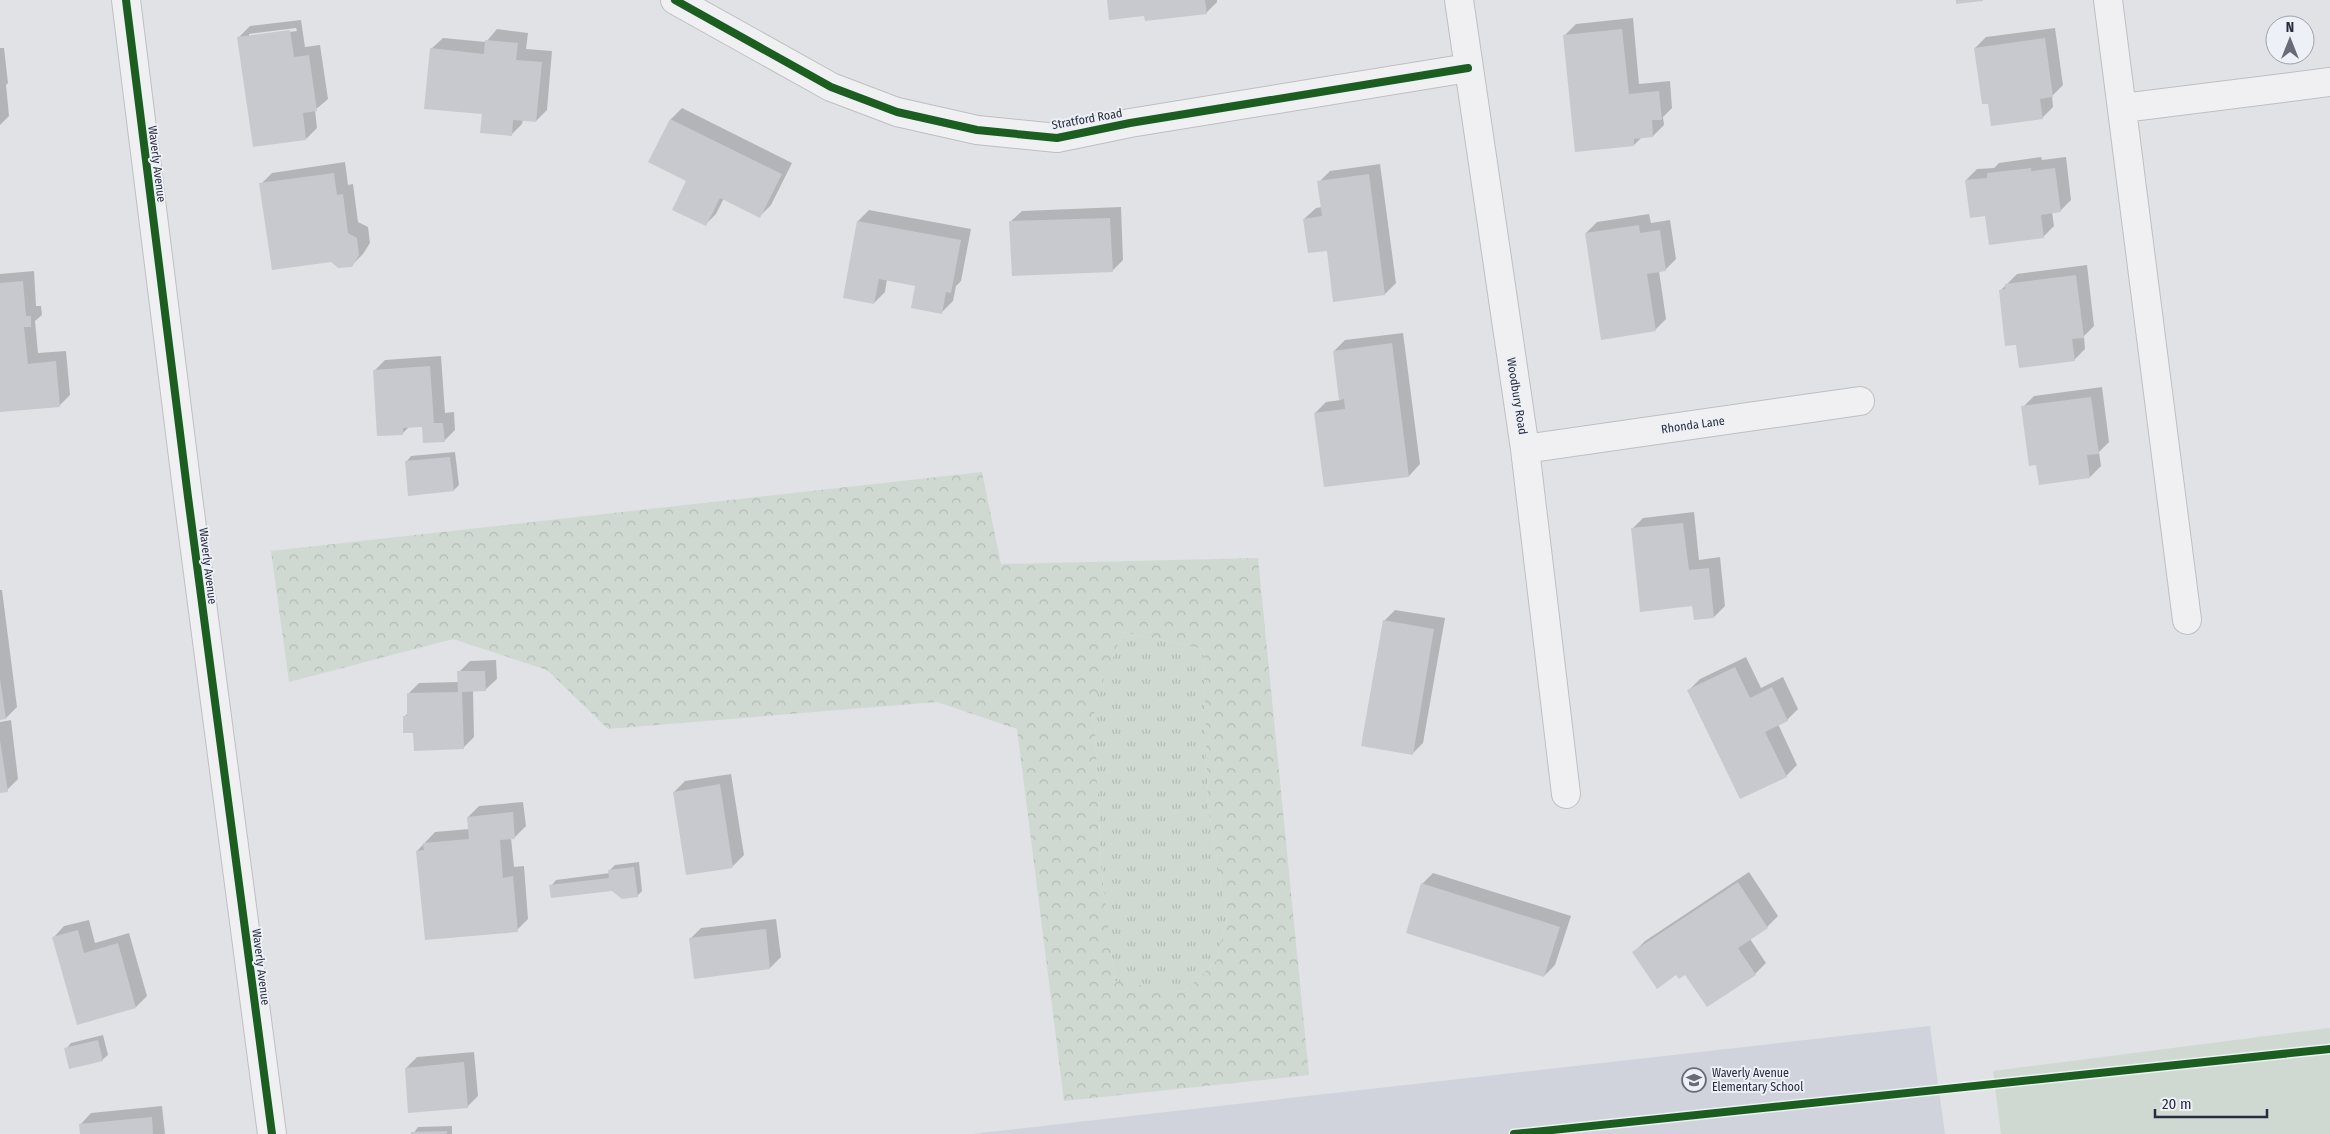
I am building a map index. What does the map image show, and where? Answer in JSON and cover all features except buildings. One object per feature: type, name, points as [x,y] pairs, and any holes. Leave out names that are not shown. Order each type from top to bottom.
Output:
[{"type":"street","name":"Waverly Avenue","points":[[126,0],[189,507],[272,1134]]},
{"type":"street","name":"Stratford Road","points":[[675,0],[832,87],[897,112],[977,130],[1057,138],[1130,123],[1468,68]]},
{"type":"street","name":"Woodbury Road","points":[[1459,0],[1525,449],[1566,794]]},
{"type":"street","points":[[2108,0],[2187,620]]},
{"type":"street","points":[[2123,108],[2330,82]]},
{"type":"street","name":"Rhonda Lane","points":[[1525,449],[1860,402]]},
{"type":"shaded area","name":"Waverly Avenue Elementary School","points":[[1930,1026],[1945,1134],[971,1134]]},
{"type":"green space","points":[[982,472],[1001,564],[1258,558],[1309,1075],[1064,1101],[1017,729],[937,702],[608,729],[547,670],[453,639],[289,682],[271,551]],"holes":[[[1123,632],[1203,649],[1208,806],[1227,918],[1217,960],[1184,992],[1115,981],[1101,866],[1094,704]]]},
{"type":"green space","points":[[1123,632],[1203,649],[1208,806],[1227,918],[1217,960],[1184,992],[1115,982],[1101,866],[1094,704]]},
{"type":"green space","points":[[2330,1028],[2330,1134],[2001,1134],[1993,1071]]},
{"type":"cycle path","points":[[126,0],[188,497],[272,1134]]},
{"type":"cycle path","points":[[675,0],[831,87],[897,112],[977,130],[1057,138],[1130,123],[1468,68]]},
{"type":"cycle path","points":[[1514,1134],[2330,1049]]},
{"type":"place","name":"Waverly Avenue Elementary School","points":[[1694,1080]]}]
